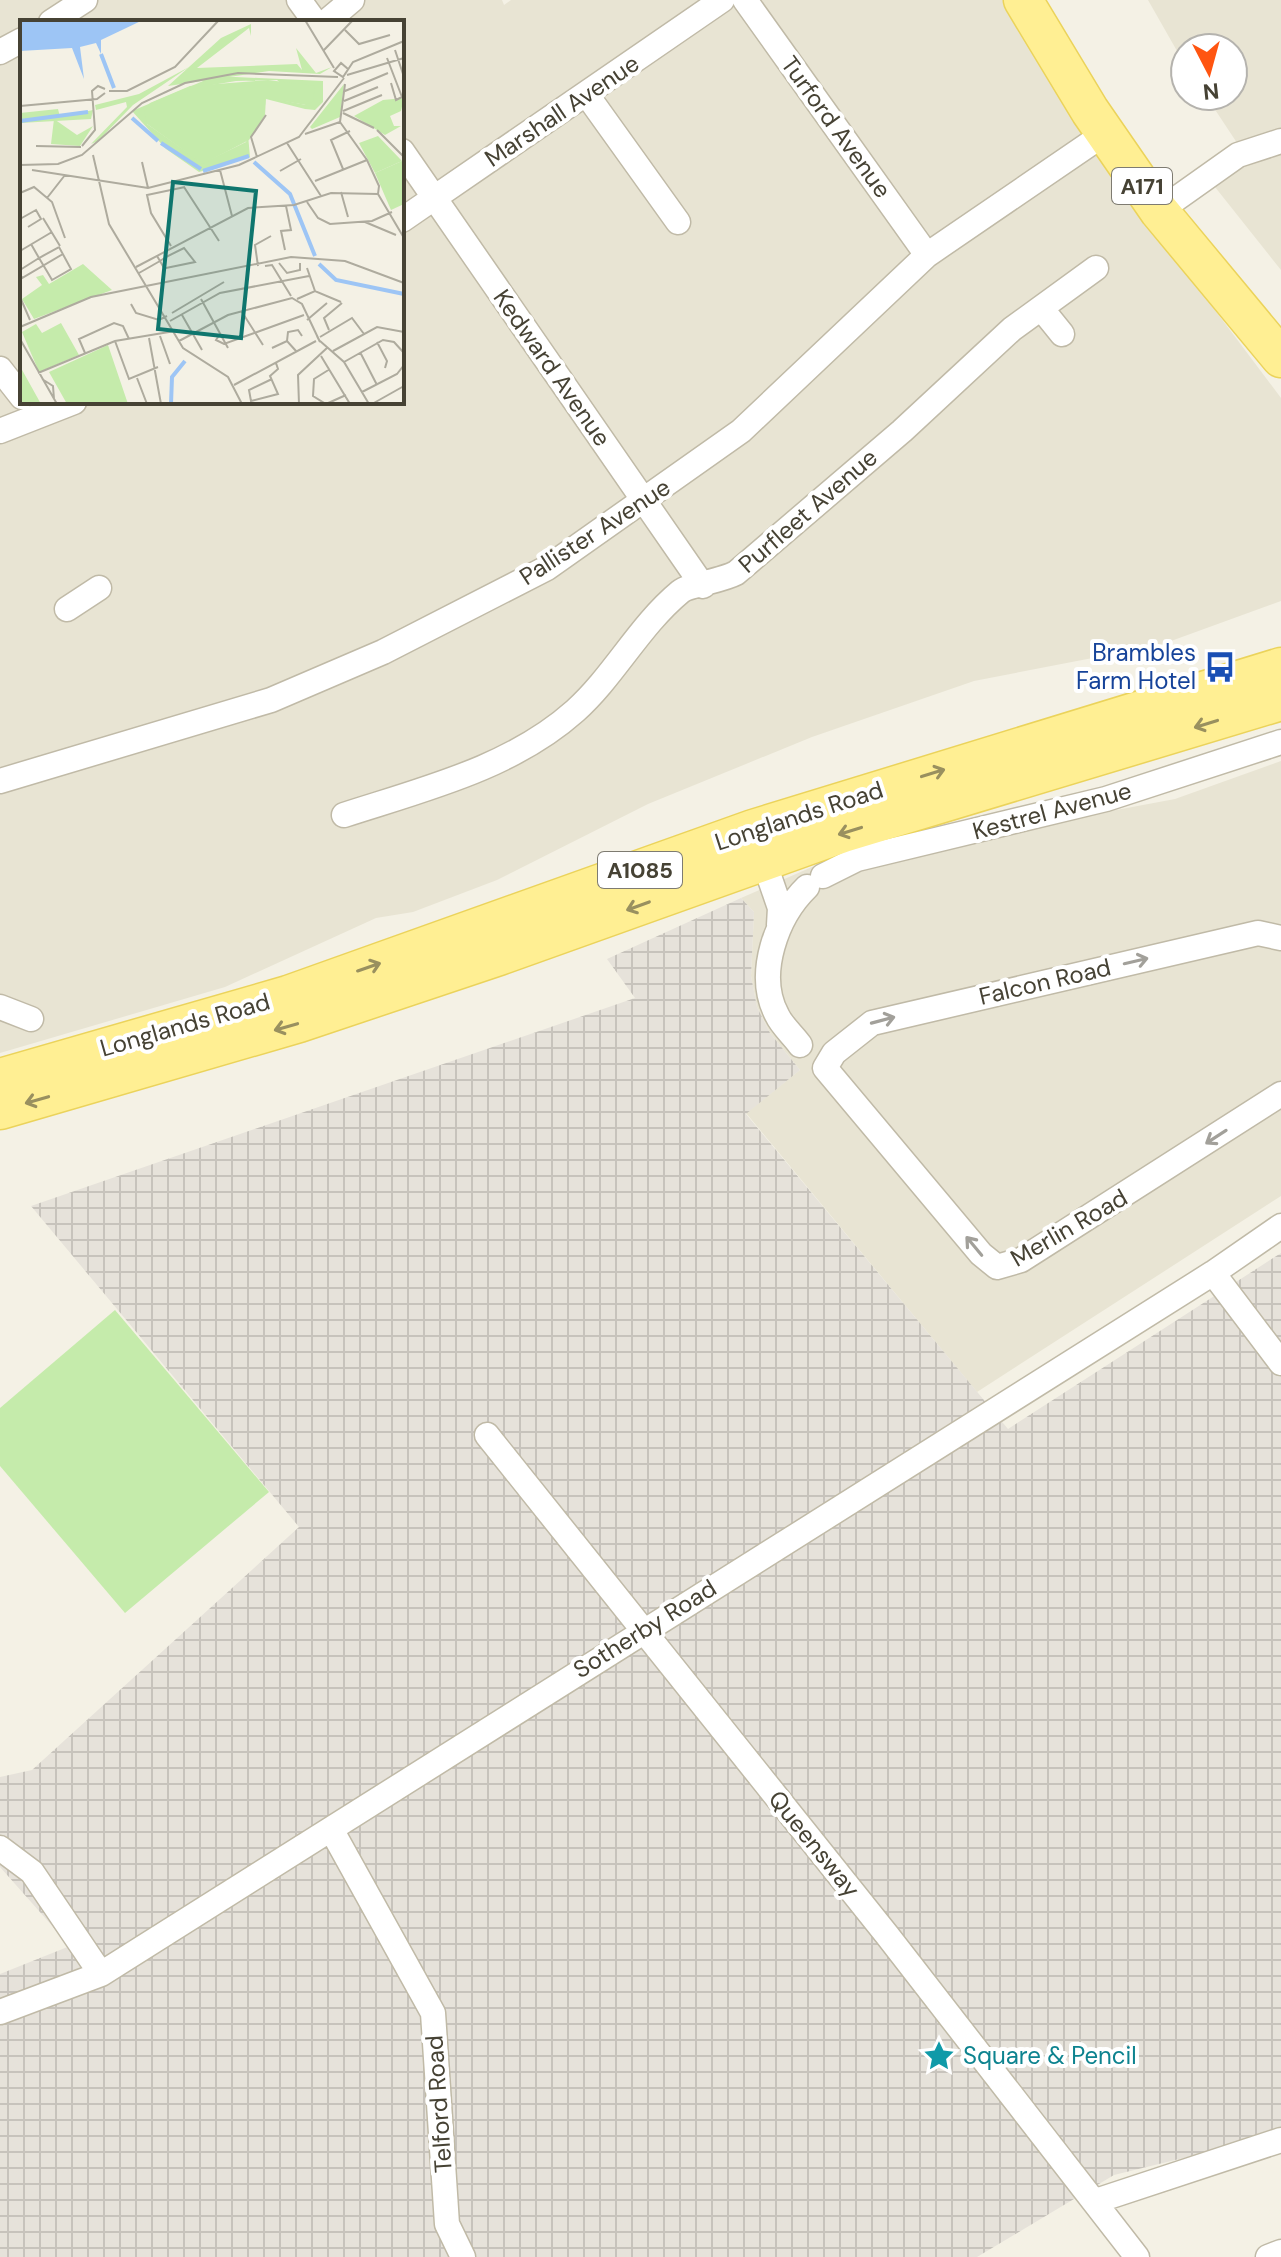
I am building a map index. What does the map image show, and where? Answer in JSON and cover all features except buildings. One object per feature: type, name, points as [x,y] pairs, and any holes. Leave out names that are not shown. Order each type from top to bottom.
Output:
[{"type":"main road","name":"A171","points":[[1023,0],[1104,134],[1159,211],[1281,358]]},
{"type":"main road","name":"Longlands Road","points":[[0,1110],[299,1023],[1281,667]]},
{"type":"main road","name":"Longlands Road","points":[[0,1078],[763,857],[1281,701]]},
{"type":"street","points":[[54,20],[85,0]]},
{"type":"street","points":[[299,0],[314,20]]},
{"type":"street","points":[[328,20],[352,0]]},
{"type":"street","name":"Marshall Avenue","points":[[404,219],[722,0]]},
{"type":"street","name":"Turford Avenue","points":[[745,0],[927,255]]},
{"type":"street","points":[[0,52],[20,41]]},
{"type":"street","points":[[587,95],[678,222]]},
{"type":"street","name":"Pallister Avenue","points":[[0,781],[220,717],[323,679],[464,614],[533,576],[645,502],[741,431],[927,255],[1104,134]]},
{"type":"street","points":[[1159,211],[1238,155],[1281,141]]},
{"type":"street","name":"Kedward Avenue","points":[[404,154],[703,586]]},
{"type":"street","name":"Purfleet Avenue","points":[[344,815],[464,776],[510,754],[575,711],[682,590],[703,586],[736,573],[902,431],[1012,329],[1096,268]]},
{"type":"street","points":[[1041,308],[1062,334]]},
{"type":"street","points":[[0,369],[20,394]]},
{"type":"street","points":[[0,431],[69,404]]},
{"type":"street","points":[[67,609],[99,588]]},
{"type":"street","name":"Kestrel Avenue","points":[[779,925],[793,901],[815,882],[857,859],[1106,799],[1281,742]]},
{"type":"street","points":[[763,857],[780,908],[771,962],[771,999],[777,1016],[800,1045]]},
{"type":"street","name":"Falcon Road","points":[[825,1068],[834,1053],[872,1023],[1258,933],[1281,938]]},
{"type":"street","points":[[0,1060],[226,996],[325,964]]},
{"type":"street","points":[[0,1007],[31,1019]]},
{"type":"street","name":"Merlin Road","points":[[825,1068],[981,1254],[997,1267],[1021,1260],[1281,1094]]},
{"type":"street","name":"Sotherby Road","points":[[0,2012],[101,1974],[1213,1273],[1281,1226]]},
{"type":"street","points":[[1213,1273],[1281,1363]]},
{"type":"street","name":"Queensway","points":[[487,1435],[1096,2201],[1137,2257]]},
{"type":"street","name":"Telford Road","points":[[331,1829],[433,2013],[447,2224],[463,2257]]},
{"type":"street","points":[[0,1848],[32,1872],[101,1974]]},
{"type":"street","points":[[1096,2201],[1281,2140]]},
{"type":"street","points":[[1268,2257],[1281,2252]]},
{"type":"shaded area","points":[[0,0],[502,0],[504,5],[511,0],[1003,0],[1073,121],[1281,398],[1281,601],[1160,645],[974,681],[812,737],[648,804],[497,880],[413,912],[376,918],[225,987],[0,1053]]},
{"type":"shaded area","points":[[1148,0],[1281,0],[1281,270],[1215,187],[1249,161],[1217,112],[1249,112],[1249,32],[1169,32],[1169,37]]},
{"type":"shaded area","points":[[1281,761],[1281,1196],[977,1392],[746,1113],[800,1070],[770,1033],[757,1007],[751,976],[754,912],[741,898],[812,867],[1175,799]]},
{"type":"shaded area","points":[[741,898],[754,912],[751,976],[757,1007],[770,1033],[800,1070],[746,1114],[1008,1429],[1281,1253],[1281,2134],[1114,2175],[977,2257],[0,2257],[0,1974],[70,1946],[0,1867],[0,1777],[32,1770],[299,1527],[31,1206],[635,998],[607,959]]},
{"type":"green space","points":[[115,1310],[269,1492],[125,1613],[0,1466],[0,1408]]},
{"type":"place","name":"Brambles Farm Hotel","points":[[1220,667]]},
{"type":"place","name":"Square & Pencil","points":[[939,2056]]}]
